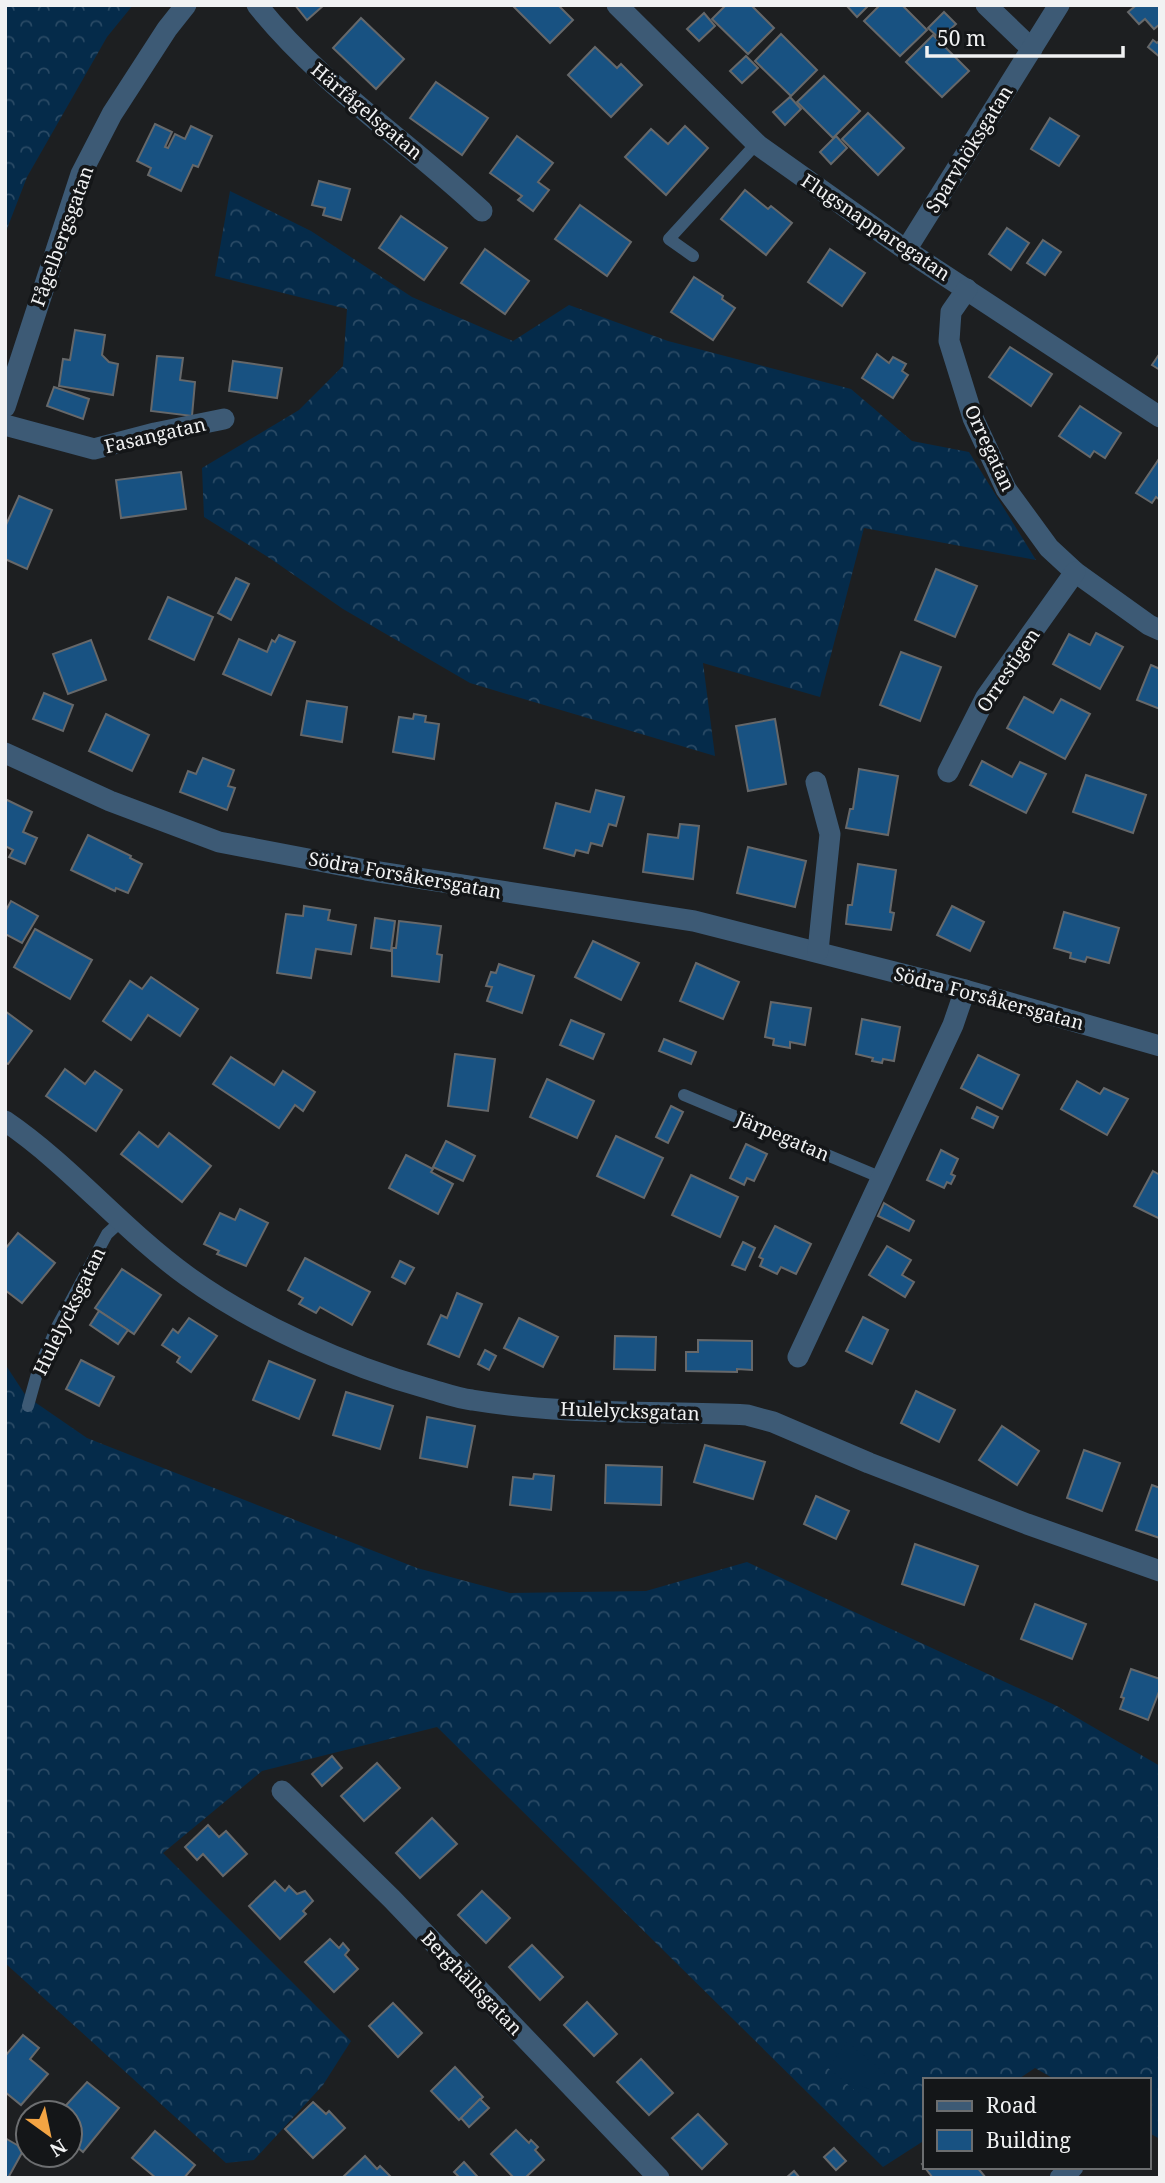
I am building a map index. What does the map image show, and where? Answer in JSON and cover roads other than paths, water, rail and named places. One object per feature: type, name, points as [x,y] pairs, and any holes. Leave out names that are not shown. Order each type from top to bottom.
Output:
[{"type":"street","name":"Fågelbergsgatan","points":[[5,407],[82,174],[111,114],[186,5]]},
{"type":"street","name":"Härfågelsgatan","points":[[257,5],[276,29],[340,92],[399,138],[482,211]]},
{"type":"street","name":"Flugsnapparegatan","points":[[617,5],[756,144],[906,250],[1160,417]]},
{"type":"street","points":[[986,5],[1032,49]]},
{"type":"street","name":"Sparvhöksgatan","points":[[906,250],[1059,5]]},
{"type":"street","name":"Orregatan","points":[[967,289],[951,313],[949,341],[973,418],[1006,489],[1049,548],[1076,572],[1149,625],[1160,630]]},
{"type":"street","name":"Fasangatan","points":[[5,425],[94,449],[224,419]]},
{"type":"street","name":"Orrestigen","points":[[947,772],[986,697],[1076,572]]},
{"type":"street","name":"Södra Forsåkersgatan","points":[[5,753],[110,801],[219,842],[366,870],[694,921],[965,990],[1160,1046]]},
{"type":"street","points":[[816,782],[830,834],[818,951]]},
{"type":"street","points":[[798,1357],[953,1025],[965,990]]},
{"type":"street","name":"Hulelycksgatan","points":[[5,1121],[74,1176],[121,1221],[186,1276],[245,1313],[388,1378],[470,1400],[549,1408],[747,1415],[773,1422],[869,1463],[1027,1524],[1160,1571]]},
{"type":"street","name":"Berghällsgatan","points":[[282,1791],[392,1899],[659,2178]]},
{"type":"lane","points":[[693,256],[669,239],[756,144]]},
{"type":"lane","name":"Järpegatan","points":[[684,1095],[882,1178]]},
{"type":"lane","name":"Hulelycksgatan","points":[[28,1406],[38,1370],[58,1325],[107,1234],[121,1221]]}]
